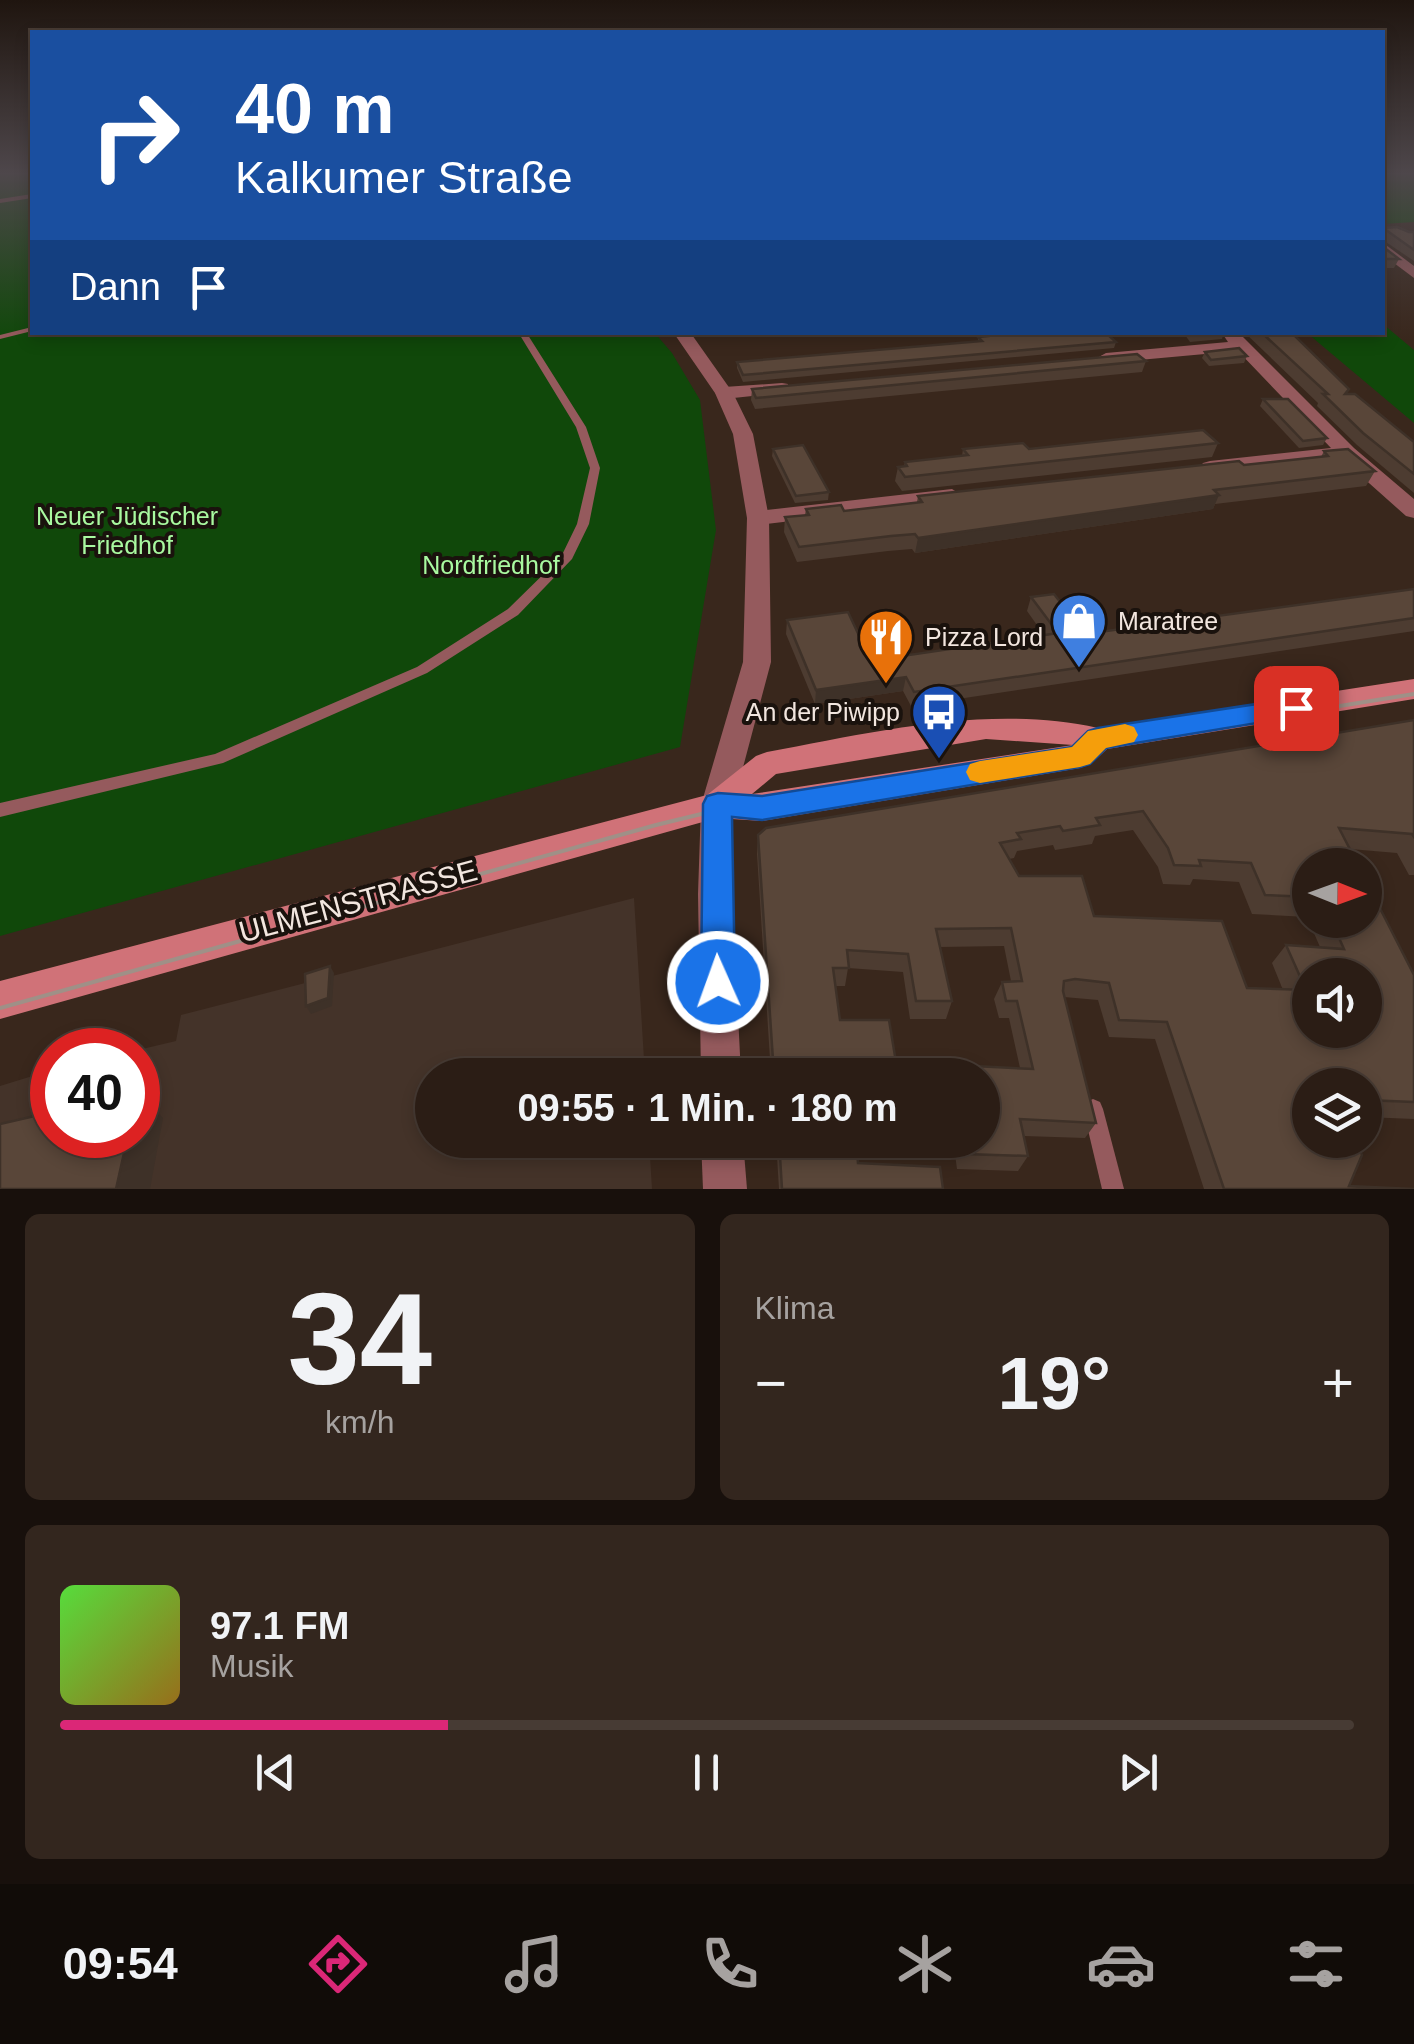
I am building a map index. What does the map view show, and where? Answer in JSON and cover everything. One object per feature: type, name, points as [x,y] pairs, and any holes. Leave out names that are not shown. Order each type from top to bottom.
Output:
[{"type":"main road","points":[[718,804],[767,764],[816,755],[986,728],[1042,728],[1098,739],[1414,689]]},
{"type":"main road","points":[[718,804],[762,808],[1080,756],[1098,739]]},
{"type":"main road","name":"ULMENSTRASSE","points":[[0,1000],[718,804]]},
{"type":"street","points":[[1385,250],[1414,255]]},
{"type":"street","points":[[1385,251],[1414,274]]},
{"type":"street","points":[[683,335],[724,393],[742,434],[758,518],[757,662],[718,804],[715,894],[720,1058]]},
{"type":"street","points":[[1095,360],[1234,339],[1347,452],[1414,511]]},
{"type":"street","points":[[724,393],[802,386]]},
{"type":"street","points":[[1190,470],[1347,452]]},
{"type":"street","points":[[758,518],[974,494]]},
{"type":"street","points":[[723,1158],[726,1189]]},
{"type":"lane","points":[[0,336],[30,329]]},
{"type":"lane","points":[[0,810],[218,759],[422,670],[514,612],[566,559],[583,524],[595,468],[581,427],[524,335]]},
{"type":"lane","points":[[1086,1082],[1114,1189]]},
{"type":"shaded area","points":[[634,898],[644,1058],[415,1058],[415,1158],[650,1158],[652,1189],[0,1189],[0,1086],[30,1077],[30,1158],[160,1158],[160,1045],[176,1041],[181,1015]]},
{"type":"green space","name":"Nordfriedhof","points":[[0,229],[30,229],[30,335],[657,335],[700,400],[716,530],[680,747],[0,936]]},
{"type":"green space","points":[[1385,326],[1414,350],[1414,423],[1309,335],[1385,335]]},
{"type":"building","points":[[1385,229],[1414,232],[1414,250],[1386,230],[1385,234]]},
{"type":"building","points":[[1385,248],[1399,259],[1385,259]]},
{"type":"building","points":[[1108,335],[1116,342],[743,375],[737,362],[982,341],[978,337]]},
{"type":"building","points":[[1264,335],[1294,335],[1349,389],[1345,394],[1355,394],[1414,442],[1414,474],[1323,394],[1328,394]]},
{"type":"building","points":[[1239,348],[1247,356],[1211,360],[1205,352]]},
{"type":"building","points":[[1137,354],[1146,361],[756,398],[752,389]]},
{"type":"building","points":[[1263,399],[1288,399],[1327,438],[1303,441]]},
{"type":"building","points":[[1203,430],[1218,443],[905,477],[898,467],[907,466],[905,462],[968,455],[963,449],[1023,443],[1029,449]]},
{"type":"building","points":[[803,445],[829,492],[796,496],[773,449]]},
{"type":"building","points":[[1348,449],[1375,471],[1214,490],[1219,495],[918,538],[915,534],[799,547],[785,517],[809,515],[806,509],[841,505],[844,511],[922,502],[918,496],[1239,461],[1244,465],[1328,456],[1324,451]]},
{"type":"building","points":[[1414,589],[1414,618],[914,692],[906,677],[816,690],[787,620],[848,612],[864,646],[888,642],[896,657],[1058,633],[1031,597],[1054,594],[1085,634]]},
{"type":"building","points":[[1414,720],[1414,837],[1339,828],[1349,848],[1292,848],[1292,896],[1265,895],[1251,863],[1199,860],[1201,866],[1174,865],[1168,848],[1143,811],[1096,818],[1100,825],[1017,833],[1021,839],[1000,843],[1019,876],[1082,876],[1094,916],[1222,921],[1247,988],[1292,990],[1292,1048],[1382,1048],[1382,958],[1292,958],[1286,945],[1344,949],[1339,938],[1382,938],[1382,912],[1414,975],[1414,1102],[1382,1101],[1382,1068],[1292,1068],[1292,1158],[1361,1158],[1349,1186],[1414,1189],[1224,1189],[1167,1022],[1119,1020],[1109,983],[1075,979],[1064,981],[1063,991],[1096,1123],[1020,1119],[1028,1156],[1000,1155],[1000,1067],[1033,1069],[1017,1001],[1006,1001],[1002,982],[1022,981],[1011,928],[936,929],[952,1001],[916,1001],[908,954],[847,950],[849,968],[833,968],[840,1020],[889,1020],[895,1058],[773,1058],[758,835],[766,828]]},
{"type":"building","points":[[330,966],[328,998],[306,1006],[305,974]]},
{"type":"building","points":[[30,1117],[30,1158],[123,1158],[116,1189],[0,1189],[0,1124]]},
{"type":"building","points":[[780,1158],[858,1158],[858,1163],[940,1167],[943,1189],[782,1189]]},
{"type":"tram line","points":[[0,1008],[656,825],[759,800],[1414,694]]},
{"type":"slow traffic","points":[[980,772],[1080,756],[1098,739],[1125,735]]},
{"type":"place","name":"Maratree","points":[[1079,670]]},
{"type":"place","name":"Pizza Lord","points":[[886,686]]},
{"type":"place","name":"An der Piwipp","points":[[939,761]]},
{"type":"route","points":[[718,982],[718,804],[762,808],[1080,756],[1098,739],[1296,708]]},
{"type":"park label","name":"Neuer Jüdischer Friedhof","points":[[127,530]]}]
